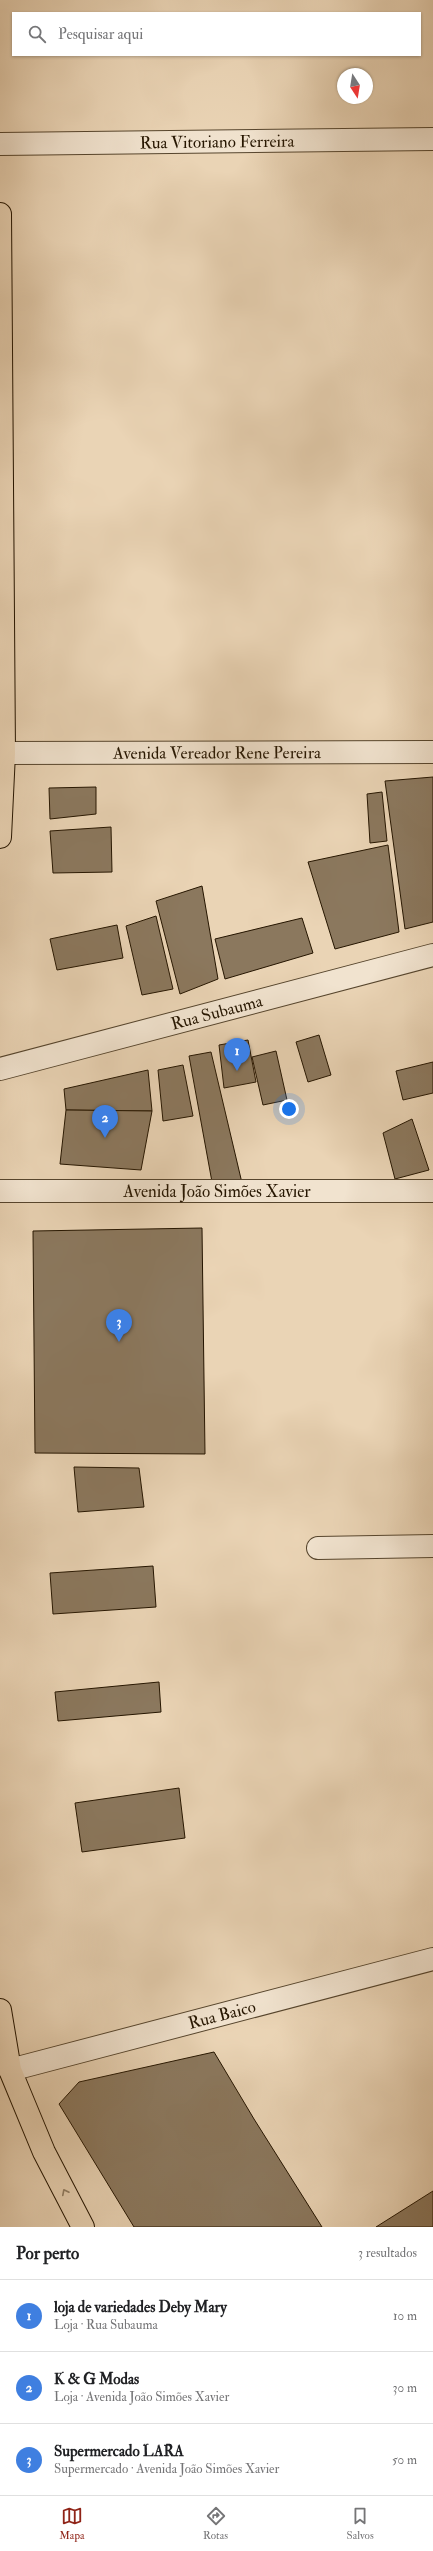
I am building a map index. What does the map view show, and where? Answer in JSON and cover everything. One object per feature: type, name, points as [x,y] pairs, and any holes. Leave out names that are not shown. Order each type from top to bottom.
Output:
[{"type":"main road","points":[[0,214],[2,753],[0,837]]},
{"type":"main road","points":[[0,2010],[10,2070],[44,2152],[83,2227]]},
{"type":"street","name":"Rua Vitoriano Ferreira","points":[[0,144],[433,139]]},
{"type":"street","name":"Avenida Vereador Rene Pereira","points":[[2,753],[433,752]]},
{"type":"street","name":"Rua Subauma","points":[[0,1069],[433,955]]},
{"type":"street","name":"Avenida João Simões Xavier","points":[[0,1191],[433,1191]]},
{"type":"street","points":[[318,1548],[433,1546]]},
{"type":"street","name":"Rua Baico","points":[[10,2070],[433,1959]]},
{"type":"building","points":[[433,777],[433,922],[405,929],[385,781]]},
{"type":"building","points":[[96,787],[96,814],[50,819],[49,788]]},
{"type":"building","points":[[382,792],[387,841],[370,843],[367,794]]},
{"type":"building","points":[[111,827],[112,872],[53,873],[50,831]]},
{"type":"building","points":[[388,845],[399,932],[335,949],[308,862]]},
{"type":"building","points":[[202,886],[218,979],[180,994],[156,901]]},
{"type":"building","points":[[156,916],[173,989],[142,995],[126,926]]},
{"type":"building","points":[[302,918],[313,953],[225,979],[215,939]]},
{"type":"building","points":[[117,925],[123,958],[57,970],[50,939]]},
{"type":"building","points":[[319,1035],[331,1075],[308,1082],[296,1042]]},
{"type":"building","points":[[248,1040],[256,1082],[224,1088],[219,1045]]},
{"type":"building","points":[[276,1051],[287,1100],[263,1105],[252,1057]]},
{"type":"building","points":[[211,1052],[242,1183],[212,1182],[189,1056]]},
{"type":"building","points":[[433,1062],[433,1093],[403,1100],[396,1071]]},
{"type":"building","points":[[183,1065],[193,1116],[163,1121],[158,1070]]},
{"type":"building","points":[[148,1070],[152,1111],[66,1110],[64,1089]]},
{"type":"building","points":[[66,1110],[152,1111],[141,1170],[60,1164]]},
{"type":"building","points":[[412,1119],[429,1170],[395,1179],[383,1133]]},
{"type":"building","points":[[202,1228],[205,1454],[35,1453],[33,1231]]},
{"type":"building","points":[[74,1467],[139,1468],[144,1507],[78,1512]]},
{"type":"building","points":[[153,1566],[156,1607],[53,1614],[50,1573]]},
{"type":"building","points":[[159,1682],[161,1712],[58,1721],[55,1692]]},
{"type":"building","points":[[179,1788],[185,1838],[82,1852],[75,1803]]},
{"type":"building","points":[[214,2052],[322,2227],[134,2227],[59,2104],[79,2082]]},
{"type":"building","points":[[433,2191],[433,2227],[376,2227]]},
{"type":"place","name":"loja de variedades Deby Mary","points":[[237,1071]]},
{"type":"place","name":"K & G Modas","points":[[105,1138]]},
{"type":"place","name":"Supermercado LARA","points":[[119,1342]]}]
